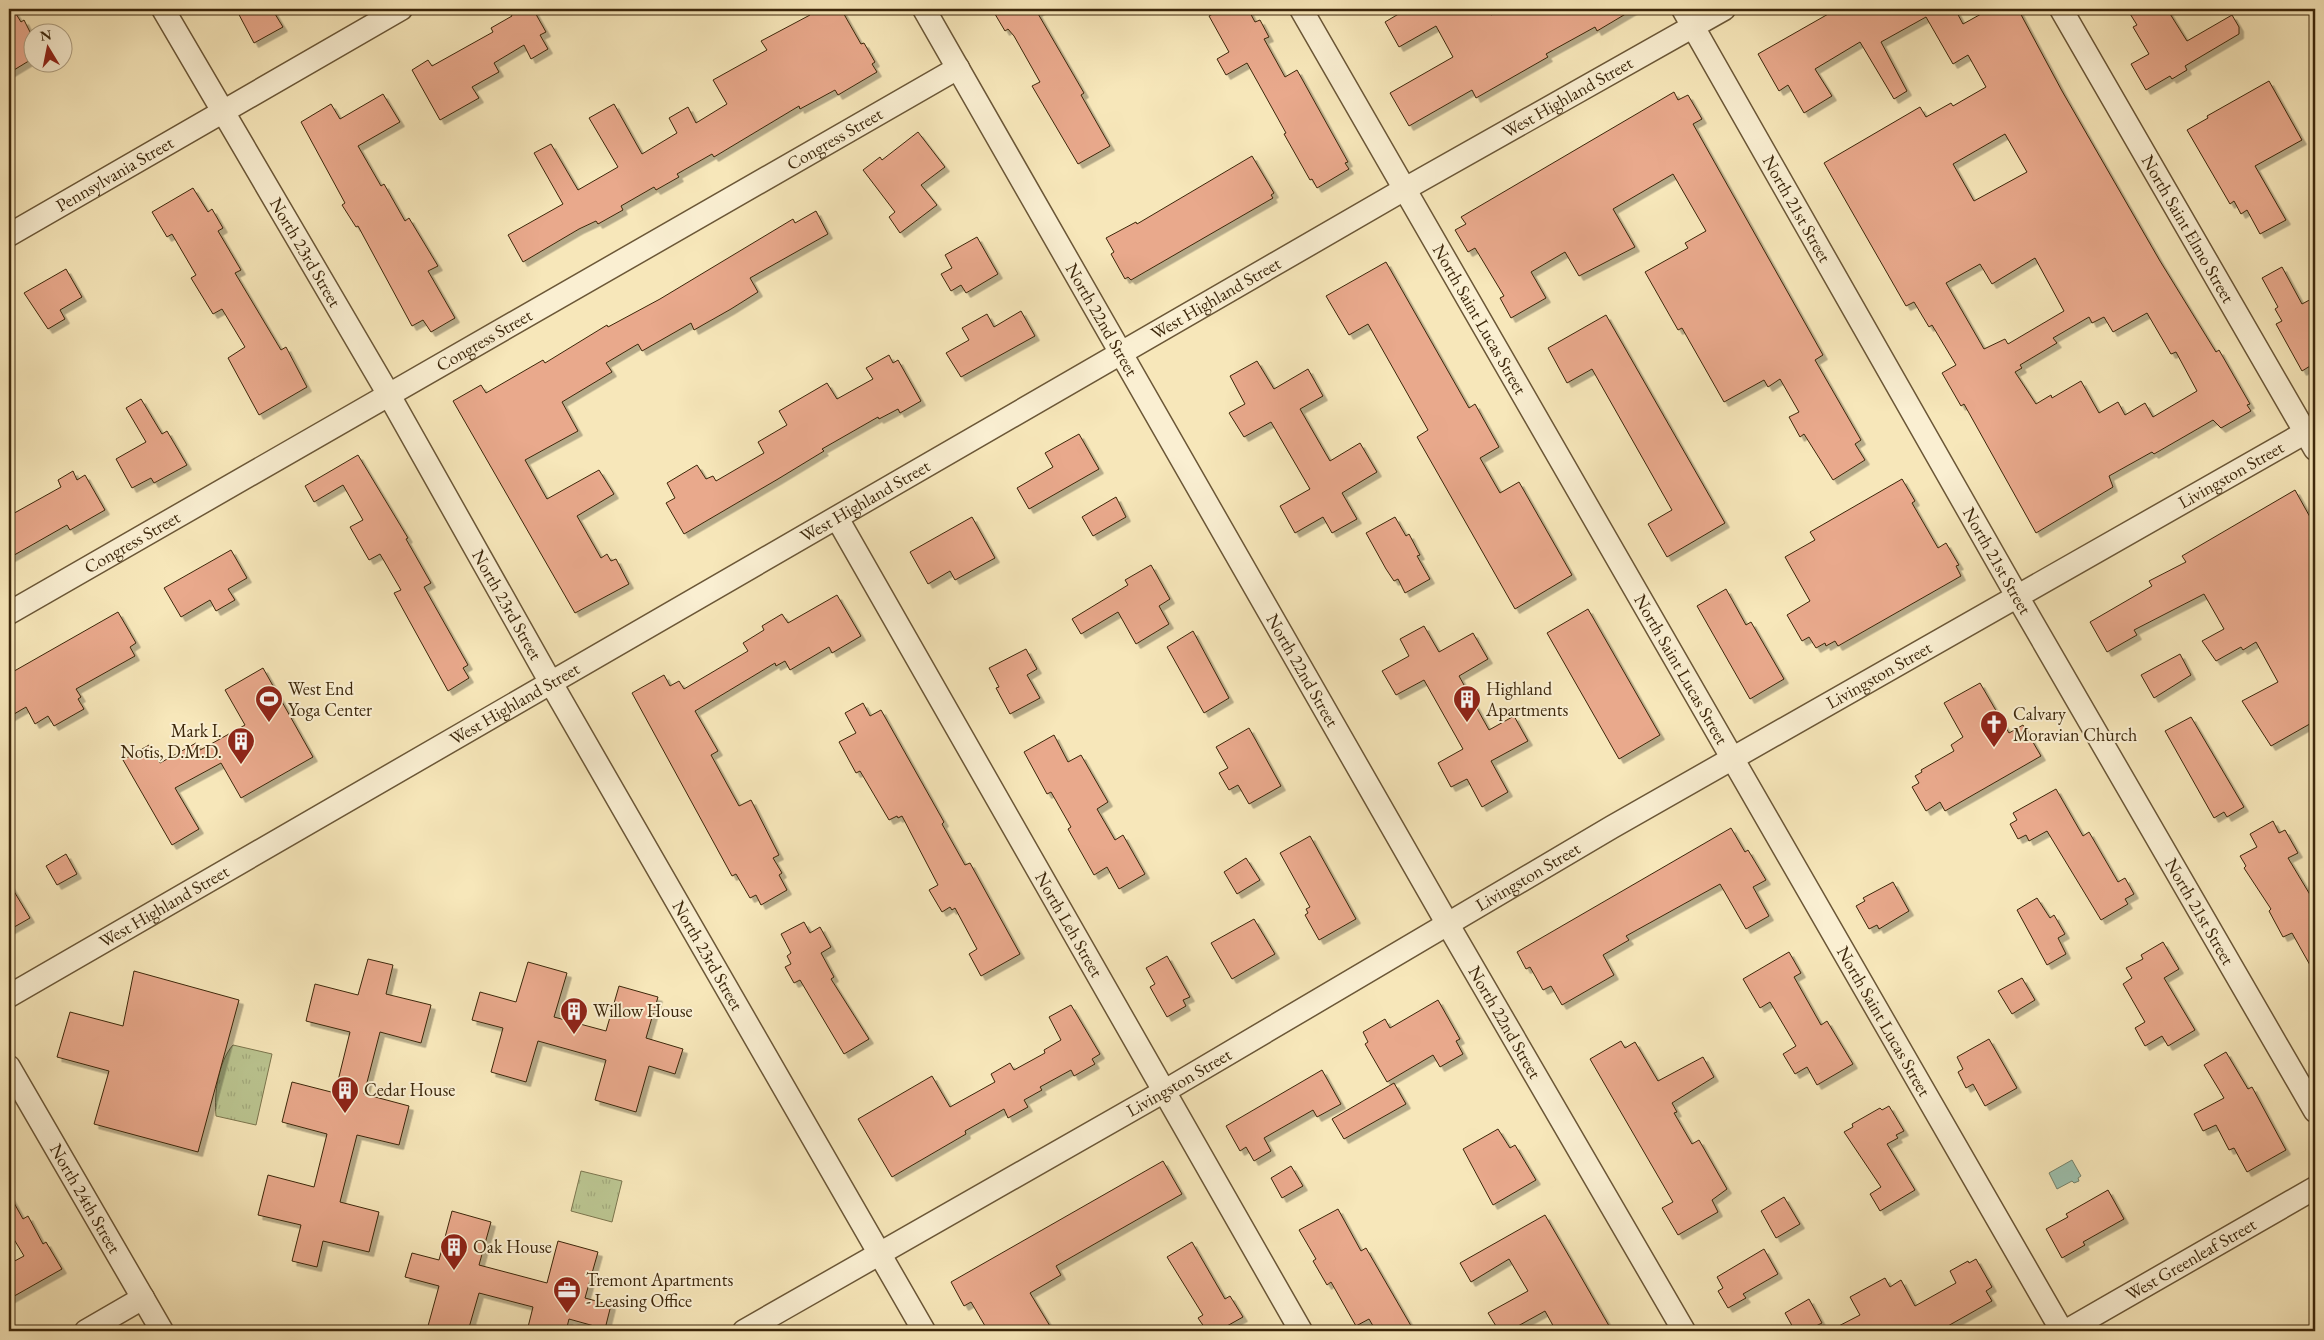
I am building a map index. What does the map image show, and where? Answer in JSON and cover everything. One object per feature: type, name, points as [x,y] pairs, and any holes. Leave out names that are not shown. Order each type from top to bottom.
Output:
[{"type":"street","name":"North 23rd Street","points":[[163,9],[389,395],[551,683],[924,1331]]},
{"type":"street","name":"Pennsylvania Street","points":[[9,235],[400,9]]},
{"type":"street","name":"North 22nd Street","points":[[924,9],[1447,923],[1684,1331]]},
{"type":"street","name":"North Saint Lucas Street","points":[[1301,9],[1403,190],[2062,1331]]},
{"type":"street","name":"West Highland Street","points":[[9,996],[1403,190],[1688,18],[1724,9]]},
{"type":"street","name":"North Saint Elmo Street","points":[[2061,9],[2312,436]]},
{"type":"street","name":"North 21st Street","points":[[1688,18],[2017,596],[2315,1111]]},
{"type":"street","name":"Congress Street","points":[[9,613],[958,68]]},
{"type":"street","name":"Livingston Street","points":[[744,1331],[1163,1092],[1447,923],[2017,596],[2312,436]]},
{"type":"street","name":"North Leh Street","points":[[837,518],[1301,1331]]},
{"type":"street","name":"North 24th Street","points":[[9,1067],[162,1331]]},
{"type":"street","name":"West Greenleaf Street","points":[[2066,1331],[2315,1188]]},
{"type":"street","points":[[86,1331],[143,1298]]},
{"type":"green space","points":[[233,1045],[272,1054],[256,1125],[216,1116],[218,1079],[224,1060]]},
{"type":"green space","points":[[581,1171],[622,1181],[612,1222],[571,1211]]},
{"type":"shaded area","points":[[2072,1160],[2081,1176],[2078,1178],[2079,1181],[2074,1183],[2072,1181],[2057,1189],[2049,1173]]},
{"type":"building","points":[[9,9],[13,9],[21,22],[24,20],[25,22],[22,22],[22,65],[9,73]]},
{"type":"building","points":[[236,9],[272,9],[283,27],[254,43]]},
{"type":"building","points":[[508,9],[533,9],[546,32],[540,35],[548,49],[531,59],[524,45],[494,63],[499,72],[472,87],[479,98],[440,120],[412,70],[428,60],[432,66],[493,32],[491,28],[512,16]]},
{"type":"building","points":[[806,9],[841,9],[861,44],[864,43],[875,62],[872,64],[877,72],[838,95],[835,90],[800,109],[799,106],[714,157],[712,154],[677,174],[679,177],[656,190],[654,187],[621,206],[623,210],[598,224],[596,221],[579,229],[523,262],[508,235],[563,204],[534,153],[551,144],[578,190],[618,167],[589,118],[614,104],[642,154],[677,133],[669,118],[688,107],[696,123],[727,104],[713,80],[767,50],[761,41],[810,15]]},
{"type":"building","points":[[992,9],[1042,9],[1037,12],[1084,93],[1081,95],[1110,146],[1078,164],[1032,86],[1040,82],[1014,36],[1008,29],[1005,31]]},
{"type":"building","points":[[1222,9],[1248,9],[1255,22],[1260,20],[1269,37],[1264,39],[1285,77],[1297,70],[1348,162],[1345,163],[1349,169],[1317,188],[1312,179],[1310,180],[1284,134],[1286,133],[1247,63],[1226,75],[1217,59],[1229,52],[1209,16]]},
{"type":"building","points":[[1407,9],[1488,9],[1491,15],[1502,9],[1634,9],[1597,31],[1595,27],[1546,54],[1548,57],[1476,98],[1472,90],[1409,126],[1390,93],[1453,57],[1436,26],[1399,47],[1385,22]]},
{"type":"building","points":[[1837,9],[1955,9],[1963,24],[1990,9],[2018,9],[2062,91],[2160,261],[2216,352],[2219,350],[2250,404],[2247,405],[2251,411],[2221,428],[2213,420],[2154,454],[2152,452],[2109,476],[2113,487],[2036,533],[1964,404],[1961,406],[1942,373],[1956,365],[1932,325],[1929,327],[1914,302],[1906,306],[1824,163],[1920,107],[1926,117],[1951,103],[1953,106],[1986,87],[1968,55],[1953,64],[1926,17],[1881,42],[1907,91],[1894,99],[1860,42],[1815,69],[1832,96],[1804,113],[1788,85],[1779,91],[1758,54]],"holes":[[[2005,134],[2027,172],[1974,201],[1953,164]],[[2035,258],[2064,311],[2008,344],[2005,339],[1984,349],[1946,283],[1980,264],[1992,284]],[[2147,313],[2171,354],[2176,352],[2197,391],[2153,417],[2145,403],[2125,415],[2118,402],[2099,413],[2081,381],[2052,398],[2051,395],[2036,404],[2015,372],[2022,368],[2020,365],[2057,343],[2053,338],[2089,317],[2092,323],[2104,317],[2113,332]]]},
{"type":"building","points":[[2127,9],[2167,9],[2187,41],[2232,15],[2239,27],[2239,34],[2185,66],[2187,70],[2172,79],[2170,76],[2146,90],[2131,64],[2149,54],[2133,27],[2137,25]]},
{"type":"building","points":[[2269,81],[2302,140],[2255,166],[2286,220],[2260,234],[2247,210],[2241,214],[2234,201],[2230,204],[2187,130],[2208,118],[2207,116]]},
{"type":"building","points":[[1674,92],[1678,100],[1688,95],[1702,119],[1693,124],[1823,355],[1815,360],[1861,440],[1855,444],[1865,460],[1833,480],[1804,434],[1800,437],[1789,417],[1799,412],[1780,379],[1768,387],[1764,380],[1724,402],[1682,328],[1678,330],[1645,272],[1688,248],[1685,243],[1706,231],[1673,174],[1613,209],[1635,247],[1579,276],[1565,252],[1531,272],[1546,298],[1511,318],[1500,298],[1504,296],[1475,248],[1468,252],[1455,230],[1466,224],[1461,217]]},
{"type":"building","points":[[383,94],[400,122],[358,146],[381,186],[384,184],[405,221],[409,218],[438,266],[428,271],[455,318],[431,332],[423,320],[412,326],[358,226],[356,227],[342,205],[345,203],[301,122],[331,104],[340,119]]},
{"type":"building","points":[[918,132],[945,167],[921,185],[937,205],[900,233],[889,217],[895,212],[863,170],[880,157],[882,160]]},
{"type":"building","points":[[1252,156],[1274,193],[1271,195],[1273,198],[1131,280],[1128,277],[1125,279],[1111,254],[1114,252],[1106,238],[1136,222],[1137,224]]},
{"type":"building","points":[[193,188],[208,212],[212,209],[223,228],[218,231],[241,270],[235,273],[281,350],[286,347],[307,387],[259,415],[228,358],[245,347],[222,309],[213,314],[191,278],[196,275],[172,234],[167,237],[152,212]]},
{"type":"building","points":[[816,211],[828,234],[750,278],[758,292],[731,309],[694,330],[691,323],[642,351],[638,344],[606,363],[612,372],[562,402],[578,431],[525,460],[547,499],[599,470],[614,494],[577,516],[601,558],[607,554],[611,561],[616,559],[629,584],[575,613],[453,401],[481,385],[486,393],[543,360],[545,363],[607,325],[608,327],[660,299],[793,219],[795,223]]},
{"type":"building","points":[[977,237],[998,274],[966,293],[961,285],[951,291],[941,274],[952,268],[945,255]]},
{"type":"building","points":[[1386,262],[1469,408],[1475,404],[1499,447],[1480,458],[1500,493],[1519,482],[1572,575],[1515,609],[1417,437],[1428,430],[1368,324],[1349,335],[1326,296]]},
{"type":"building","points":[[2282,267],[2302,304],[2315,297],[2315,363],[2302,371],[2276,324],[2282,321],[2275,309],[2278,307],[2262,278]]},
{"type":"building","points":[[66,269],[82,297],[60,310],[65,319],[48,329],[24,293]]},
{"type":"building","points":[[1021,311],[1035,336],[961,377],[946,353],[969,340],[962,328],[987,314],[994,327]]},
{"type":"building","points":[[1606,315],[1725,523],[1667,557],[1648,524],[1672,510],[1592,369],[1567,383],[1548,348]]},
{"type":"building","points":[[889,355],[893,363],[898,360],[921,401],[900,413],[898,409],[879,419],[878,417],[822,449],[824,451],[684,534],[666,503],[675,498],[667,483],[697,465],[706,479],[713,476],[716,481],[764,453],[758,442],[787,425],[779,411],[827,383],[837,399],[873,379],[866,368]]},
{"type":"building","points":[[1257,361],[1274,389],[1308,369],[1323,396],[1300,409],[1330,461],[1360,443],[1377,472],[1342,493],[1357,519],[1332,533],[1323,517],[1295,533],[1280,506],[1310,489],[1271,422],[1244,437],[1229,413],[1245,404],[1230,376]]},
{"type":"building","points":[[141,399],[162,434],[167,431],[187,465],[154,483],[151,478],[132,488],[116,459],[146,442],[126,408]]},
{"type":"building","points":[[1079,434],[1099,469],[1029,509],[1017,488],[1053,467],[1045,453]]},
{"type":"building","points":[[358,455],[408,538],[406,539],[431,583],[424,587],[468,665],[463,668],[469,678],[448,691],[394,593],[401,590],[380,554],[369,560],[350,527],[363,520],[343,485],[314,502],[305,486]]},
{"type":"building","points":[[73,471],[77,480],[85,475],[105,510],[70,530],[67,525],[9,558],[9,516],[61,487],[58,480]]},
{"type":"building","points":[[1902,479],[1915,501],[1912,503],[1938,548],[1946,543],[1959,565],[1956,566],[1961,576],[1838,646],[1835,641],[1826,646],[1825,643],[1816,648],[1809,637],[1802,641],[1787,615],[1810,601],[1785,557],[1815,540],[1810,532]]},
{"type":"building","points":[[2295,490],[2315,526],[2315,721],[2271,746],[2242,701],[2278,682],[2256,642],[2243,650],[2241,647],[2216,661],[2202,641],[2224,629],[2204,594],[2134,630],[2137,635],[2107,652],[2090,622],[2152,586],[2149,581],[2186,562],[2182,556]]},
{"type":"building","points":[[1116,497],[1126,517],[1093,536],[1082,517]]},
{"type":"building","points":[[972,517],[995,558],[955,580],[950,571],[928,584],[910,552]]},
{"type":"building","points":[[1395,517],[1406,536],[1409,534],[1420,555],[1417,556],[1430,579],[1405,593],[1398,579],[1394,581],[1386,569],[1366,533]]},
{"type":"building","points":[[231,550],[247,578],[228,589],[235,600],[216,611],[210,600],[181,617],[164,588]]},
{"type":"building","points":[[1151,565],[1170,599],[1159,606],[1169,624],[1136,644],[1118,612],[1081,634],[1072,619],[1128,585],[1125,580]]},
{"type":"building","points":[[1726,589],[1746,625],[1751,622],[1784,679],[1750,699],[1697,606]]},
{"type":"building","points":[[837,595],[861,636],[832,653],[829,647],[790,670],[785,661],[776,666],[775,663],[695,711],[718,751],[711,755],[739,806],[751,800],[779,855],[773,858],[782,873],[779,875],[787,890],[761,905],[756,895],[750,898],[736,874],[732,876],[632,693],[664,675],[670,686],[679,681],[684,689],[748,651],[743,643],[764,630],[762,626],[782,614],[788,623]]},
{"type":"building","points":[[1588,609],[1660,735],[1619,759],[1547,633]]},
{"type":"building","points":[[118,612],[136,643],[130,647],[135,656],[76,689],[81,697],[78,699],[84,709],[54,726],[48,716],[35,724],[26,707],[9,717],[9,674]]},
{"type":"building","name":"Highland Apartments","points":[[1424,626],[1439,652],[1473,633],[1488,659],[1459,676],[1489,730],[1514,716],[1528,741],[1491,761],[1508,792],[1482,807],[1467,779],[1451,787],[1438,763],[1463,749],[1424,680],[1396,695],[1382,671],[1409,656],[1400,639]]},
{"type":"building","points":[[1193,631],[1229,698],[1204,713],[1167,647]]},
{"type":"building","points":[[1026,649],[1037,669],[1027,675],[1040,698],[1010,714],[996,688],[999,687],[989,668]]},
{"type":"building","points":[[2180,654],[2191,675],[2154,698],[2141,675]]},
{"type":"building","points":[[263,668],[313,757],[241,798],[221,763],[175,788],[199,829],[172,845],[123,760],[149,745],[160,763],[196,743],[200,750],[245,725],[225,690]]},
{"type":"building","name":"Calvary Moravian Church","points":[[1980,683],[2009,733],[2023,725],[2041,756],[1945,811],[1940,802],[1926,811],[1912,787],[1919,783],[1915,776],[1922,772],[1921,770],[1954,751],[1951,745],[1963,737],[1944,703]]},
{"type":"building","points":[[863,703],[870,716],[881,710],[944,822],[942,824],[965,865],[970,863],[1020,954],[981,976],[969,954],[977,949],[955,908],[952,910],[950,907],[942,912],[929,890],[938,885],[902,816],[889,820],[860,771],[856,773],[839,742],[856,733],[845,713]]},
{"type":"building","points":[[2191,717],[2244,807],[2227,817],[2224,812],[2214,818],[2165,731]]},
{"type":"building","points":[[1249,728],[1281,786],[1249,804],[1238,785],[1229,790],[1219,773],[1228,768],[1216,747]]},
{"type":"building","points":[[1054,735],[1068,762],[1081,755],[1108,802],[1097,809],[1115,840],[1123,835],[1145,874],[1119,889],[1107,867],[1094,875],[1068,829],[1071,827],[1051,792],[1047,794],[1024,752]]},
{"type":"building","points":[[2056,789],[2083,836],[2089,832],[2118,882],[2125,878],[2134,894],[2125,899],[2128,904],[2101,920],[2047,831],[2029,841],[2026,835],[2018,839],[2010,824],[2017,820],[2013,813]]},
{"type":"building","points":[[2273,821],[2279,833],[2285,830],[2298,853],[2288,858],[2315,903],[2315,974],[2292,933],[2283,937],[2269,911],[2271,909],[2244,868],[2246,866],[2240,856],[2257,847],[2250,834]]},
{"type":"building","points":[[1731,828],[1745,852],[1748,850],[1766,880],[1753,887],[1769,916],[1746,929],[1720,884],[1626,936],[1629,940],[1603,955],[1614,975],[1562,1005],[1551,986],[1543,990],[1530,967],[1526,969],[1517,952]]},
{"type":"building","points":[[1310,836],[1356,919],[1319,940],[1305,915],[1308,913],[1306,909],[1310,907],[1280,853]]},
{"type":"building","points":[[66,854],[77,874],[57,885],[46,866]]},
{"type":"building","points":[[1246,858],[1260,880],[1237,894],[1224,872]]},
{"type":"building","points":[[1893,882],[1909,911],[1879,929],[1877,925],[1869,929],[1856,906],[1865,901],[1863,898]]},
{"type":"building","points":[[9,883],[30,918],[9,930]]},
{"type":"building","points":[[2037,898],[2050,918],[2054,915],[2065,934],[2058,938],[2066,954],[2047,965],[2017,910]]},
{"type":"building","points":[[1254,919],[1275,954],[1232,979],[1211,943]]},
{"type":"building","points":[[804,922],[810,933],[820,927],[831,947],[821,953],[834,977],[831,979],[869,1039],[844,1054],[800,980],[794,983],[785,967],[791,964],[787,956],[791,953],[781,934]]},
{"type":"building","points":[[2163,942],[2179,969],[2164,978],[2195,1030],[2168,1046],[2162,1036],[2145,1046],[2135,1028],[2145,1022],[2123,984],[2132,978],[2126,968],[2143,959],[2141,955]]},
{"type":"building","points":[[1789,952],[1801,973],[1794,977],[1821,1025],[1827,1021],[1853,1064],[1817,1085],[1807,1067],[1795,1074],[1783,1054],[1796,1046],[1770,1002],[1760,1008],[1743,979]]},
{"type":"building","points":[[1167,956],[1190,997],[1183,1000],[1186,1006],[1167,1017],[1150,987],[1155,984],[1146,968]]},
{"type":"building","name":"Cedar House","points":[[368,959],[393,965],[386,994],[431,1005],[421,1043],[380,1032],[364,1094],[409,1106],[399,1145],[357,1135],[340,1202],[379,1212],[369,1252],[323,1241],[317,1267],[292,1261],[301,1225],[258,1215],[268,1175],[314,1187],[327,1134],[282,1122],[292,1082],[335,1093],[350,1032],[306,1021],[315,984],[358,995]]},
{"type":"building","name":"Willow House","points":[[528,962],[567,973],[554,1017],[606,1031],[619,986],[658,997],[646,1038],[683,1049],[675,1074],[649,1066],[636,1112],[595,1100],[606,1060],[538,1041],[526,1082],[491,1072],[503,1028],[472,1020],[480,992],[516,1002]]},
{"type":"building","points":[[134,971],[239,1000],[198,1152],[94,1124],[109,1071],[57,1057],[70,1012],[123,1026]]},
{"type":"building","points":[[2022,978],[2035,1000],[2012,1014],[1998,991]]},
{"type":"building","points":[[1438,1000],[1460,1039],[1456,1041],[1463,1054],[1440,1067],[1433,1055],[1387,1082],[1365,1044],[1368,1042],[1363,1032],[1385,1019],[1390,1028]]},
{"type":"building","points":[[1071,1005],[1100,1054],[1092,1059],[1095,1064],[1074,1076],[1071,1070],[1040,1087],[1042,1090],[1024,1100],[1028,1107],[1008,1118],[1004,1109],[965,1131],[966,1134],[892,1177],[858,1119],[932,1076],[950,1107],[995,1082],[991,1074],[1010,1063],[1014,1070],[1045,1053],[1044,1050],[1061,1040],[1049,1017]]},
{"type":"building","points":[[1989,1039],[2017,1088],[1985,1106],[1973,1084],[1966,1088],[1958,1072],[1963,1069],[1957,1057]]},
{"type":"building","points":[[1621,1041],[1625,1048],[1635,1042],[1658,1081],[1703,1057],[1714,1077],[1672,1103],[1677,1112],[1674,1113],[1692,1144],[1699,1140],[1727,1189],[1712,1200],[1718,1212],[1678,1235],[1662,1208],[1673,1202],[1590,1059]]},
{"type":"building","points":[[2226,1052],[2248,1089],[2252,1087],[2286,1150],[2247,1172],[2234,1148],[2229,1150],[2216,1125],[2203,1131],[2194,1114],[2224,1098],[2204,1065]]},
{"type":"building","points":[[1322,1070],[1341,1104],[1317,1117],[1313,1110],[1264,1138],[1271,1151],[1254,1161],[1246,1147],[1240,1151],[1226,1126]]},
{"type":"building","points":[[1394,1083],[1406,1104],[1344,1139],[1332,1119]]},
{"type":"building","points":[[1889,1106],[1904,1131],[1896,1135],[1898,1138],[1887,1144],[1915,1190],[1880,1211],[1870,1194],[1881,1187],[1844,1132],[1853,1127],[1852,1124],[1880,1108],[1882,1110]]},
{"type":"building","points":[[1498,1129],[1510,1148],[1515,1145],[1536,1180],[1493,1205],[1463,1149]]},
{"type":"building","points":[[1163,1161],[1182,1194],[1056,1266],[1061,1275],[1030,1293],[1053,1331],[988,1331],[971,1302],[964,1306],[951,1282]]},
{"type":"building","points":[[1291,1166],[1303,1186],[1282,1198],[1271,1178]]},
{"type":"building","points":[[2108,1190],[2124,1219],[2083,1242],[2085,1245],[2062,1258],[2046,1229],[2068,1217],[2066,1214]]},
{"type":"building","points":[[9,1194],[23,1219],[28,1216],[43,1244],[46,1242],[62,1269],[9,1299],[9,1264],[24,1256],[9,1231]]},
{"type":"building","points":[[1784,1197],[1800,1224],[1776,1238],[1761,1211]]},
{"type":"building","points":[[1338,1209],[1361,1251],[1366,1248],[1414,1331],[1376,1331],[1369,1319],[1356,1326],[1331,1282],[1327,1285],[1313,1261],[1316,1259],[1299,1230]]},
{"type":"building","name":"Oak House","points":[[452,1211],[491,1222],[479,1265],[547,1283],[558,1241],[598,1252],[585,1298],[611,1305],[605,1329],[569,1319],[566,1331],[527,1331],[533,1307],[479,1293],[468,1331],[446,1331],[428,1326],[439,1286],[405,1277],[412,1253],[439,1260]]},
{"type":"building","points":[[1545,1215],[1612,1331],[1556,1331],[1545,1311],[1509,1331],[1499,1331],[1488,1313],[1528,1291],[1509,1259],[1471,1282],[1460,1263]]},
{"type":"building","points":[[1192,1242],[1225,1299],[1230,1296],[1243,1317],[1218,1331],[1207,1331],[1198,1318],[1203,1315],[1167,1257]]},
{"type":"building","points":[[1764,1249],[1778,1274],[1743,1294],[1746,1298],[1728,1308],[1718,1291],[1723,1288],[1717,1277]]},
{"type":"building","points":[[1976,1259],[1992,1287],[1986,1291],[1992,1301],[1939,1331],[1829,1331],[1860,1315],[1850,1297],[1885,1278],[1890,1287],[1901,1280],[1915,1306],[1956,1283],[1950,1271],[1968,1261],[1969,1263]]},
{"type":"building","points":[[1809,1299],[1822,1323],[1806,1331],[1795,1331],[1785,1313]]},
{"type":"place","name":"West End Yoga Center","points":[[269,723]]},
{"type":"place","name":"Highland Apartments","points":[[1467,723]]},
{"type":"place","name":"Calvary Moravian Church","points":[[1994,748]]},
{"type":"place","name":"Mark I. Notis, D.M.D.","points":[[241,765]]},
{"type":"place","name":"Willow House","points":[[574,1035]]},
{"type":"place","name":"Cedar House","points":[[345,1114]]},
{"type":"place","name":"Oak House","points":[[454,1271]]},
{"type":"place","name":"Tremont Apartments - Leasing Office","points":[[567,1314]]}]
